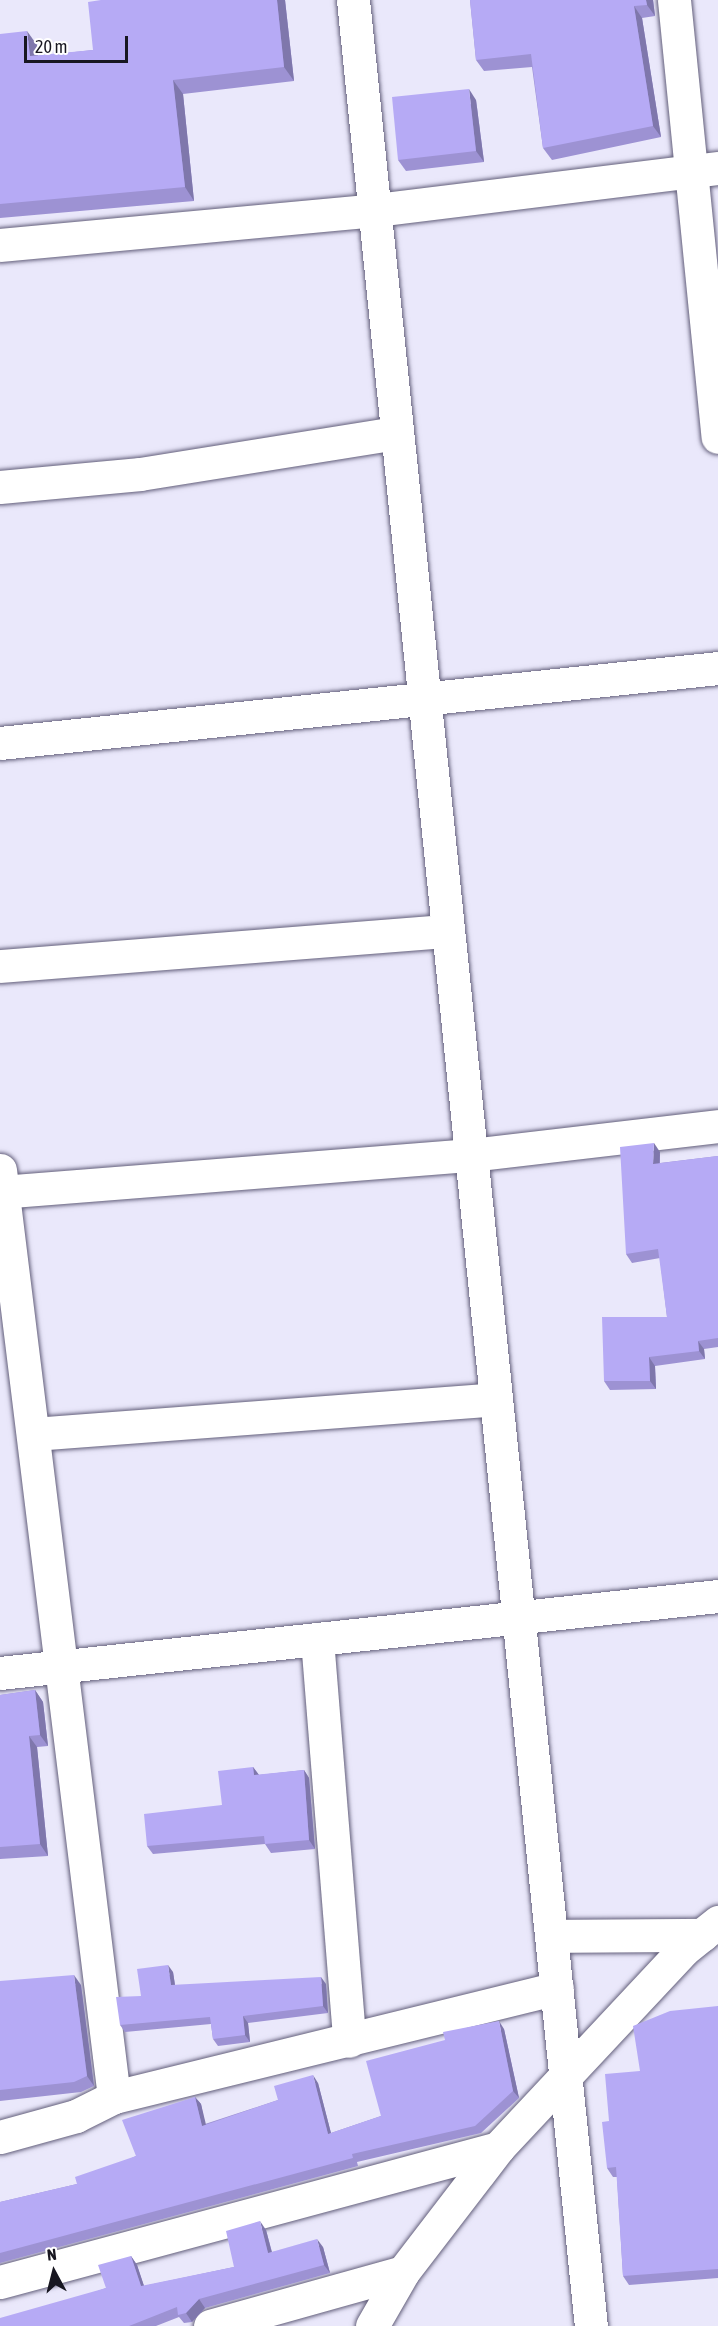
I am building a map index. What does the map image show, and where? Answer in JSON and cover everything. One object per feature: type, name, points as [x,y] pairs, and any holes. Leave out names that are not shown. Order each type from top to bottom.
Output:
[{"type":"street","points":[[353,0],[591,2326]]},
{"type":"street","points":[[674,0],[706,169],[718,437]]},
{"type":"street","points":[[0,245],[375,210],[706,169]]},
{"type":"street","points":[[0,487],[140,474],[398,433]]},
{"type":"street","points":[[0,743],[718,668]]},
{"type":"street","points":[[0,966],[448,930]]},
{"type":"street","points":[[114,2097],[1,1185],[471,1155],[718,1126]]},
{"type":"street","points":[[33,1434],[496,1400]]},
{"type":"street","points":[[0,1673],[718,1596]]},
{"type":"street","points":[[316,1639],[349,2041]]},
{"type":"street","points":[[552,1936],[710,1929]]},
{"type":"street","points":[[372,2326],[403,2272],[498,2148],[710,1929]]},
{"type":"street","points":[[0,2137],[76,2116],[114,2097],[557,1988]]},
{"type":"street","points":[[0,2282],[498,2148]]},
{"type":"street","points":[[210,2326],[403,2272]]},
{"type":"building","points":[[101,0],[277,0],[284,67],[173,80],[185,187],[0,204],[0,34],[27,31],[30,56],[93,50],[88,2]]},
{"type":"building","points":[[470,0],[646,0],[647,5],[634,6],[653,126],[543,148],[531,54],[476,60]]},
{"type":"building","points":[[469,89],[476,151],[398,160],[392,97]]},
{"type":"building","points":[[654,1143],[653,1164],[718,1156],[718,1338],[698,1341],[699,1351],[649,1357],[650,1381],[604,1381],[602,1317],[667,1317],[658,1249],[626,1254],[620,1147]]},
{"type":"building","points":[[35,1690],[40,1735],[29,1736],[40,1844],[0,1847],[0,1695]]},
{"type":"building","points":[[253,1767],[254,1775],[304,1770],[309,1840],[265,1844],[264,1836],[147,1846],[144,1814],[222,1805],[218,1771]]},
{"type":"building","points":[[168,1965],[171,1985],[321,1977],[323,2006],[243,2016],[245,2035],[213,2039],[210,2017],[120,2025],[116,1997],[141,1996],[137,1969]]},
{"type":"building","points":[[74,1975],[87,2076],[74,2082],[0,2090],[0,1981]]},
{"type":"building","points":[[718,2006],[718,2269],[623,2276],[616,2167],[607,2168],[602,2122],[609,2121],[605,2074],[640,2071],[633,2026],[670,2011]]},
{"type":"building","points":[[499,2021],[513,2091],[475,2126],[352,2154],[353,2158],[0,2253],[0,2202],[77,2184],[75,2177],[136,2156],[122,2120],[195,2097],[202,2126],[278,2100],[274,2086],[313,2075],[328,2134],[381,2116],[366,2061],[445,2040],[443,2032]]},
{"type":"building","points":[[260,2221],[268,2253],[317,2239],[324,2265],[199,2299],[186,2313],[178,2315],[177,2307],[129,2326],[0,2326],[0,2318],[106,2288],[98,2265],[131,2256],[141,2286],[234,2267],[226,2231]]}]
